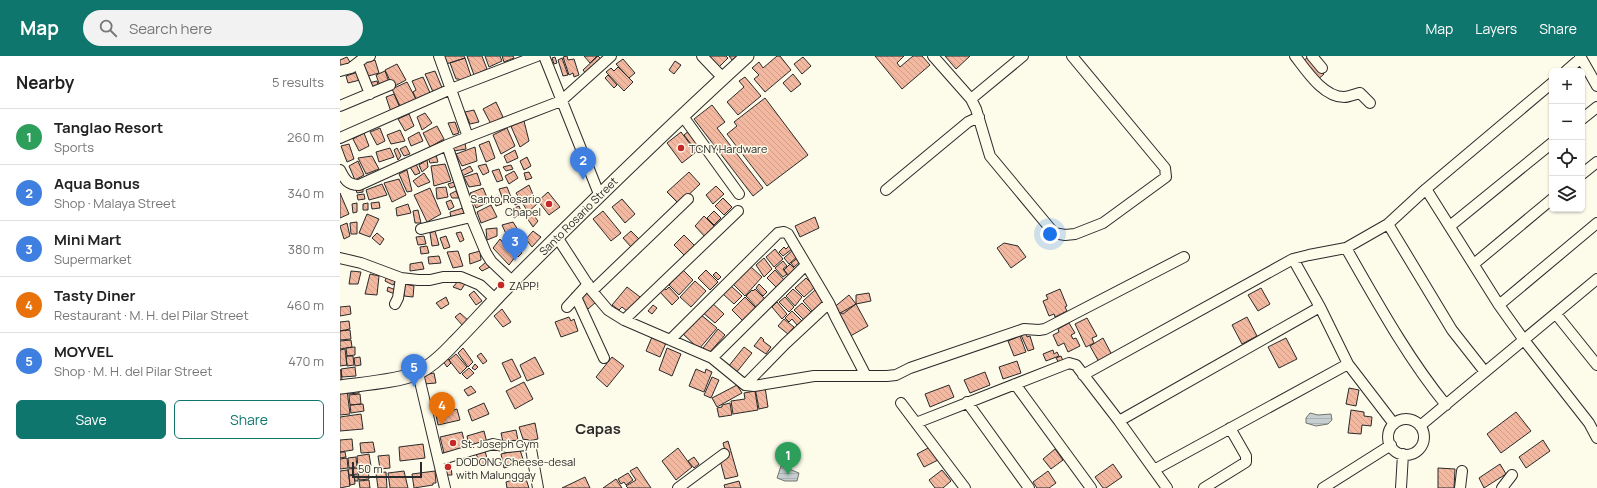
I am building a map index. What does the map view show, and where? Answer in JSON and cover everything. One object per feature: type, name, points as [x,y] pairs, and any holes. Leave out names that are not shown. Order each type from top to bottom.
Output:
[{"type":"main road","name":"Santo Rosario Street","points":[[340,387],[404,377],[418,373],[442,355],[512,281],[599,194],[747,56]]},
{"type":"street","points":[[340,72],[358,64],[365,57],[370,56]]},
{"type":"street","points":[[439,56],[468,136]]},
{"type":"street","points":[[340,138],[451,89],[537,56]]},
{"type":"street","points":[[544,56],[599,194]]},
{"type":"street","points":[[340,170],[348,183],[352,185],[359,185],[468,136],[561,101],[611,56]]},
{"type":"street","points":[[702,56],[723,78]]},
{"type":"street","points":[[933,56],[971,99],[979,117],[990,156],[1054,233],[1065,235],[1075,234],[1106,221],[1166,177],[1165,168],[1072,56]]},
{"type":"street","points":[[971,99],[1023,56]]},
{"type":"street","points":[[1295,56],[1320,87],[1344,97],[1360,93],[1370,103]]},
{"type":"street","points":[[1312,56],[1322,68]]},
{"type":"street","points":[[1569,68],[1581,57],[1597,86]]},
{"type":"street","points":[[358,64],[370,94]]},
{"type":"street","points":[[340,106],[390,86]]},
{"type":"street","points":[[1083,375],[1293,260],[1309,254],[1346,248],[1388,224],[1426,189],[1549,86]]},
{"type":"street","points":[[1585,117],[1597,107]]},
{"type":"street","points":[[682,115],[739,194]]},
{"type":"street","points":[[886,190],[968,122],[979,117]]},
{"type":"street","points":[[447,145],[471,217],[486,252],[491,261],[512,281]]},
{"type":"street","points":[[1450,226],[1549,145]]},
{"type":"street","points":[[1585,172],[1597,162]]},
{"type":"street","points":[[1426,189],[1499,305],[1524,340],[1589,423],[1597,438]]},
{"type":"street","points":[[567,307],[576,297],[590,288],[688,199]]},
{"type":"street","points":[[1474,264],[1549,202]]},
{"type":"street","points":[[624,320],[738,211]]},
{"type":"street","points":[[421,229],[471,217]]},
{"type":"street","points":[[1499,305],[1597,222]]},
{"type":"street","points":[[1388,224],[1452,330],[1485,372]]},
{"type":"street","points":[[670,340],[778,233],[784,232],[788,234],[829,303],[866,376]]},
{"type":"street","points":[[557,237],[590,288],[608,310],[624,320],[712,358],[745,385],[754,386],[814,376],[886,376],[896,374],[1024,329],[1045,329],[1184,257]]},
{"type":"street","points":[[1346,248],[1378,303],[1428,382],[1446,405]]},
{"type":"street","points":[[340,258],[361,263],[401,278],[430,280],[443,277],[461,277],[480,285],[495,299]]},
{"type":"street","points":[[1293,260],[1320,307],[1348,364],[1394,424]]},
{"type":"street","points":[[712,358],[806,265]]},
{"type":"street","points":[[395,304],[398,298],[401,278]]},
{"type":"street","points":[[1420,426],[1597,279]]},
{"type":"street","points":[[576,297],[604,358]]},
{"type":"street","points":[[745,385],[785,344],[829,303]]},
{"type":"street","points":[[1119,420],[1320,307]]},
{"type":"street","points":[[1556,314],[1597,365]]},
{"type":"street","points":[[916,423],[1068,363],[1076,365],[1119,420],[1167,488]]},
{"type":"street","points":[[1154,470],[1348,364]]},
{"type":"street","points":[[418,373],[445,488]]},
{"type":"street","points":[[1015,384],[1091,488]]},
{"type":"street","points":[[967,402],[1029,488]]},
{"type":"street","points":[[901,403],[965,488]]},
{"type":"street","points":[[1405,419],[1411,420],[1420,426],[1424,438],[1415,452],[1403,454],[1390,445],[1389,434],[1394,424],[1405,419]]},
{"type":"street","points":[[1204,488],[1246,462],[1246,456],[1230,428]]},
{"type":"street","points":[[439,460],[493,444],[507,447],[526,445],[531,449],[538,488]]},
{"type":"street","points":[[1325,487],[1390,445]]},
{"type":"street","points":[[678,488],[724,454]]},
{"type":"street","points":[[1401,488],[1403,454]]},
{"type":"street","points":[[1460,488],[1462,471]]},
{"type":"street","points":[[1502,488],[1512,476]]},
{"type":"shaded area","points":[[1310,413],[1318,415],[1331,414],[1332,420],[1328,424],[1316,426],[1306,423],[1306,418]]},
{"type":"shaded area","points":[[781,466],[799,473],[797,481],[785,481],[777,478]]},
{"type":"building","points":[[443,56],[464,56],[465,58],[446,64],[446,59],[443,59]]},
{"type":"building","points":[[467,56],[482,56],[487,69],[474,75]]},
{"type":"building","points":[[485,56],[500,56],[502,61],[489,67]]},
{"type":"building","points":[[502,56],[513,56],[514,58],[504,62]]},
{"type":"building","points":[[567,56],[568,60],[574,59],[579,75],[574,77],[573,73],[569,75],[563,57]]},
{"type":"building","points":[[584,56],[597,56],[590,63]]},
{"type":"building","points":[[598,56],[601,59],[586,74],[583,70]]},
{"type":"building","points":[[707,56],[726,56],[728,58],[718,68]]},
{"type":"building","points":[[729,56],[737,56],[732,60]]},
{"type":"building","points":[[777,56],[780,56],[791,70],[765,92],[754,79],[759,75],[752,68],[759,62],[763,68]]},
{"type":"building","points":[[875,56],[904,56],[897,63],[900,67],[913,56],[922,56],[930,65],[902,89]]},
{"type":"building","points":[[945,56],[970,56],[956,69]]},
{"type":"building","points":[[347,57],[351,64],[340,69],[340,60]]},
{"type":"building","points":[[555,57],[557,63],[554,64],[552,58]]},
{"type":"building","points":[[803,57],[811,66],[802,74],[794,64]]},
{"type":"building","points":[[1308,57],[1324,74],[1316,81],[1301,63]]},
{"type":"building","points":[[465,58],[471,76],[460,81],[459,79],[456,79],[450,63]]},
{"type":"building","points":[[562,58],[568,75],[563,76],[558,60]]},
{"type":"building","points":[[623,59],[635,73],[629,78],[616,64]]},
{"type":"building","points":[[375,60],[379,73],[365,77],[362,64]]},
{"type":"building","points":[[675,61],[681,65],[674,74],[669,70]]},
{"type":"building","points":[[397,64],[406,80],[393,87],[385,70]]},
{"type":"building","points":[[618,67],[633,82],[624,91],[606,72],[611,68],[614,71]]},
{"type":"building","points":[[385,71],[389,82],[380,86],[376,75]]},
{"type":"building","points":[[435,71],[443,90],[433,92],[425,74]]},
{"type":"building","points":[[358,72],[360,80],[348,83],[346,76]]},
{"type":"building","points":[[793,74],[801,84],[791,92],[783,83]]},
{"type":"building","points":[[608,75],[617,85],[614,88],[605,78]]},
{"type":"building","points":[[423,77],[431,95],[417,102],[413,92],[416,90],[412,81]]},
{"type":"building","points":[[745,77],[761,96],[738,115],[727,102],[744,87],[739,81]]},
{"type":"building","points":[[377,81],[379,88],[371,91],[368,83]]},
{"type":"building","points":[[407,82],[416,99],[400,106],[392,89]]},
{"type":"building","points":[[394,94],[400,108],[391,112],[386,97]]},
{"type":"building","points":[[765,98],[808,155],[767,186],[727,134],[737,126],[734,122]]},
{"type":"building","points":[[496,102],[503,117],[491,124],[483,109]]},
{"type":"building","points":[[712,105],[725,122],[717,128],[763,188],[753,196],[694,119]]},
{"type":"building","points":[[474,110],[479,122],[470,124],[465,112]]},
{"type":"building","points":[[425,113],[432,123],[422,130],[417,117]]},
{"type":"building","points":[[409,114],[414,126],[405,131],[398,119]]},
{"type":"building","points":[[524,121],[529,141],[520,147],[510,124]]},
{"type":"building","points":[[455,122],[459,133],[453,135],[448,123]]},
{"type":"building","points":[[437,126],[444,139],[430,147],[423,133]]},
{"type":"building","points":[[380,128],[385,141],[377,145],[370,132]]},
{"type":"building","points":[[507,128],[515,146],[501,154],[493,135]]},
{"type":"building","points":[[691,129],[700,143],[694,148],[684,135]]},
{"type":"building","points":[[400,130],[405,141],[391,144],[387,135]]},
{"type":"building","points":[[419,132],[423,141],[411,146],[408,138]]},
{"type":"building","name":"TCNY Hardware","points":[[681,132],[696,152],[682,163],[667,143]]},
{"type":"building","points":[[364,133],[369,146],[359,151],[353,139]]},
{"type":"building","points":[[489,141],[495,158],[486,162],[479,145]]},
{"type":"building","points":[[465,143],[466,149],[454,151],[453,147]]},
{"type":"building","points":[[349,144],[354,159],[347,162],[341,146]]},
{"type":"building","points":[[406,146],[410,154],[404,156],[400,149]]},
{"type":"building","points":[[475,147],[477,161],[462,166],[456,154]]},
{"type":"building","points":[[390,148],[394,157],[379,162],[376,152]]},
{"type":"building","points":[[397,148],[401,156],[398,160],[394,150]]},
{"type":"building","points":[[515,150],[518,158],[507,163],[504,156]]},
{"type":"building","points":[[436,155],[438,162],[430,163],[428,157]]},
{"type":"building","points":[[372,156],[379,169],[366,174],[358,158]]},
{"type":"building","points":[[527,157],[531,166],[524,170],[520,161]]},
{"type":"building","points":[[427,160],[428,167],[422,172],[419,165]]},
{"type":"building","points":[[358,161],[364,175],[355,180],[349,166]]},
{"type":"building","points":[[416,164],[420,173],[415,175],[410,167]]},
{"type":"building","points":[[445,164],[451,181],[434,186],[431,166]]},
{"type":"building","points":[[486,164],[489,172],[483,175],[478,166]]},
{"type":"building","points":[[511,165],[513,169],[506,171],[503,167]]},
{"type":"building","points":[[470,166],[473,171],[462,176],[461,171]]},
{"type":"building","points":[[499,169],[503,180],[497,182],[492,171]]},
{"type":"building","points":[[407,170],[412,191],[407,192],[399,174]]},
{"type":"building","points":[[514,171],[518,178],[509,184],[505,176]]},
{"type":"building","points":[[529,172],[532,178],[526,180],[524,173]]},
{"type":"building","points":[[689,172],[700,184],[679,204],[667,192]]},
{"type":"building","points":[[424,173],[430,182],[418,187],[413,181]]},
{"type":"building","points":[[477,173],[481,185],[469,187],[464,177]]},
{"type":"building","points":[[399,179],[406,195],[392,202],[384,183]]},
{"type":"building","points":[[454,182],[456,186],[450,188],[448,184]]},
{"type":"building","points":[[382,184],[387,195],[369,200],[366,190]]},
{"type":"building","points":[[529,185],[537,204],[528,212],[516,193]]},
{"type":"building","points":[[716,186],[724,194],[713,204],[706,195]]},
{"type":"building","points":[[363,187],[363,192],[357,193],[356,190]]},
{"type":"building","points":[[446,187],[448,197],[437,199],[436,188]]},
{"type":"building","points":[[507,187],[511,197],[503,200],[499,189]]},
{"type":"building","points":[[430,188],[441,214],[427,222],[414,195]]},
{"type":"building","points":[[483,188],[489,202],[476,208],[470,193]]},
{"type":"building","points":[[456,191],[459,198],[452,198],[450,194]]},
{"type":"building","name":"Santo Rosario Chapel","points":[[548,192],[560,207],[549,215],[538,201]]},
{"type":"building","points":[[340,193],[349,214],[340,218]]},
{"type":"building","points":[[364,194],[365,199],[358,200],[357,195]]},
{"type":"building","points":[[499,196],[502,204],[496,206],[493,198]]},
{"type":"building","points":[[516,197],[519,203],[515,205],[511,198]]},
{"type":"building","points":[[723,198],[732,207],[724,215],[715,206]]},
{"type":"building","points":[[622,199],[635,214],[625,223],[612,207]]},
{"type":"building","points":[[451,200],[454,207],[449,210],[446,202]]},
{"type":"building","points":[[379,202],[380,208],[372,209],[371,203]]},
{"type":"building","points":[[357,203],[357,212],[353,213],[352,204]]},
{"type":"building","points":[[368,203],[368,210],[363,210],[363,204]]},
{"type":"building","points":[[408,204],[411,213],[397,216],[396,208]]},
{"type":"building","points":[[491,205],[497,217],[481,223],[477,212]]},
{"type":"building","points":[[519,206],[522,213],[514,218],[510,210]]},
{"type":"building","points":[[463,208],[466,213],[451,219],[450,212]]},
{"type":"building","points":[[418,210],[421,223],[415,223],[413,211]]},
{"type":"building","points":[[603,211],[621,233],[611,241],[593,219]]},
{"type":"building","points":[[714,211],[721,218],[714,225],[707,218]]},
{"type":"building","points":[[532,213],[538,221],[533,227],[527,218]]},
{"type":"building","points":[[367,214],[379,219],[370,237],[359,233]]},
{"type":"building","points":[[704,216],[716,228],[706,238],[695,226]]},
{"type":"building","points":[[815,217],[819,228],[800,237],[795,226]]},
{"type":"building","points":[[357,222],[357,234],[351,234],[350,223]]},
{"type":"building","points":[[513,222],[518,230],[507,236],[502,225]]},
{"type":"building","points":[[347,223],[350,236],[344,239],[340,226]]},
{"type":"building","points":[[497,228],[497,236],[487,240],[486,229]]},
{"type":"building","points":[[435,231],[439,245],[432,246],[430,233]]},
{"type":"building","points":[[521,231],[524,238],[510,246],[505,240]]},
{"type":"building","points":[[533,231],[541,237],[532,247],[526,239]]},
{"type":"building","points":[[631,231],[639,239],[631,247],[623,238]]},
{"type":"building","points":[[461,232],[464,240],[460,242],[456,233]]},
{"type":"building","points":[[377,233],[384,239],[380,245],[372,238]]},
{"type":"building","points":[[684,235],[695,246],[685,256],[674,245]]},
{"type":"building","points":[[424,236],[426,244],[418,245],[416,237]]},
{"type":"building","points":[[446,236],[450,247],[444,249],[440,238]]},
{"type":"building","points":[[500,239],[515,257],[509,265],[493,248]]},
{"type":"building","points":[[1004,243],[1018,246],[1026,257],[1011,268],[997,248]]},
{"type":"building","points":[[515,245],[522,253],[518,257],[511,249]]},
{"type":"building","points":[[427,246],[429,253],[421,254],[420,247]]},
{"type":"building","points":[[789,246],[792,249],[783,256],[779,252],[784,247],[786,249]]},
{"type":"building","points":[[775,249],[783,259],[774,267],[766,257]]},
{"type":"building","points":[[794,249],[799,255],[789,264],[784,258]]},
{"type":"building","points":[[458,251],[463,266],[453,268],[447,252]]},
{"type":"building","points":[[480,251],[481,260],[470,264],[469,254]]},
{"type":"building","points":[[439,256],[441,263],[429,264],[428,257]]},
{"type":"building","points":[[799,257],[802,260],[794,267],[791,263]]},
{"type":"building","points":[[764,258],[772,269],[764,277],[756,265]]},
{"type":"building","points":[[783,261],[787,266],[783,269],[787,274],[783,277],[775,268]]},
{"type":"building","points":[[422,262],[424,269],[410,271],[410,264]]},
{"type":"building","points":[[486,262],[490,267],[482,271],[479,268]]},
{"type":"building","points":[[790,264],[796,270],[789,276],[784,270]]},
{"type":"building","points":[[750,266],[762,277],[745,296],[733,284]]},
{"type":"building","points":[[683,270],[693,280],[679,295],[669,285]]},
{"type":"building","points":[[706,270],[718,282],[710,290],[698,278]]},
{"type":"building","points":[[775,270],[784,280],[776,287],[767,278]]},
{"type":"building","points":[[351,271],[361,272],[358,284],[349,284]]},
{"type":"building","points":[[716,272],[721,277],[718,280],[713,275]]},
{"type":"building","points":[[370,274],[379,276],[377,295],[365,294]]},
{"type":"building","points":[[387,276],[396,281],[393,285],[385,281]]},
{"type":"building","points":[[806,278],[815,287],[804,297],[795,288]]},
{"type":"building","points":[[459,280],[465,284],[461,290],[453,287]]},
{"type":"building","points":[[695,281],[706,291],[691,307],[680,297]]},
{"type":"building","points":[[405,284],[414,286],[413,297],[404,296]]},
{"type":"building","points":[[759,284],[767,292],[763,296],[756,288]]},
{"type":"building","points":[[731,286],[742,296],[734,304],[723,294]]},
{"type":"building","points":[[388,287],[396,290],[395,294],[387,291]]},
{"type":"building","points":[[627,287],[640,297],[628,312],[622,307],[619,310],[612,305]]},
{"type":"building","points":[[663,287],[666,290],[669,287],[679,298],[672,305],[659,291]]},
{"type":"building","points":[[1261,288],[1270,304],[1258,311],[1248,295]]},
{"type":"building","points":[[755,289],[766,300],[758,309],[746,296]]},
{"type":"building","points":[[793,289],[802,297],[795,306],[786,296]]},
{"type":"building","points":[[1060,289],[1067,306],[1065,307],[1067,311],[1055,317],[1054,314],[1049,316],[1043,301],[1048,299],[1046,295]]},
{"type":"building","points":[[815,290],[825,301],[814,313],[803,301]]},
{"type":"building","points":[[474,291],[482,301],[476,305],[469,295]]},
{"type":"building","points":[[587,291],[596,302],[588,309],[578,298]]},
{"type":"building","points":[[869,293],[871,301],[856,304],[856,295]]},
{"type":"building","points":[[849,295],[856,304],[843,314],[832,309]]},
{"type":"building","points":[[446,297],[449,304],[441,309],[436,303]]},
{"type":"building","points":[[745,297],[756,308],[743,321],[732,310]]},
{"type":"building","points":[[785,297],[794,307],[789,312],[779,302]]},
{"type":"building","points":[[711,302],[724,314],[715,323],[702,312]]},
{"type":"building","points":[[777,302],[787,314],[782,319],[772,307]]},
{"type":"building","points":[[802,303],[812,313],[804,320],[794,310]]},
{"type":"building","points":[[856,304],[868,326],[847,338],[835,316]]},
{"type":"building","points":[[653,305],[657,308],[652,314],[648,311]]},
{"type":"building","points":[[350,306],[351,314],[340,316],[340,307]]},
{"type":"building","points":[[502,309],[511,322],[503,327],[494,316]]},
{"type":"building","points":[[792,311],[802,321],[797,325],[792,319],[789,322],[785,318]]},
{"type":"building","points":[[460,313],[469,321],[463,326],[455,317]]},
{"type":"building","points":[[700,314],[717,328],[699,349],[683,334]]},
{"type":"building","points":[[569,317],[571,321],[574,319],[578,331],[561,337],[555,322]]},
{"type":"building","points":[[1247,317],[1257,336],[1242,344],[1232,325]]},
{"type":"building","points":[[1087,318],[1097,336],[1092,338],[1094,343],[1086,347],[1075,324]]},
{"type":"building","points":[[784,319],[794,327],[788,334],[778,326]]},
{"type":"building","points":[[349,321],[350,329],[340,331],[340,322]]},
{"type":"building","points":[[1069,323],[1075,333],[1071,335],[1073,339],[1076,338],[1080,346],[1068,352],[1064,343],[1058,346],[1053,335],[1059,332],[1058,329]]},
{"type":"building","points":[[718,329],[725,335],[709,353],[703,348]]},
{"type":"building","points":[[350,330],[351,339],[340,340],[340,331]]},
{"type":"building","points":[[1026,333],[1027,337],[1030,336],[1034,349],[1028,351],[1021,335]]},
{"type":"building","points":[[1020,336],[1026,352],[1014,356],[1008,341]]},
{"type":"building","points":[[652,337],[666,343],[660,357],[646,351]]},
{"type":"building","points":[[761,337],[764,340],[763,341],[771,347],[766,354],[754,346]]},
{"type":"building","points":[[1103,338],[1112,355],[1099,362],[1090,346]]},
{"type":"building","points":[[1286,338],[1297,359],[1279,368],[1268,347]]},
{"type":"building","points":[[351,340],[352,347],[340,349],[340,341]]},
{"type":"building","points":[[355,347],[355,355],[347,356],[346,348]]},
{"type":"building","points":[[744,347],[752,353],[736,373],[728,367]]},
{"type":"building","points":[[463,348],[473,362],[468,367],[458,353]]},
{"type":"building","points":[[667,348],[681,354],[672,376],[659,370]]},
{"type":"building","points":[[345,349],[347,365],[340,366],[340,350]]},
{"type":"building","points":[[1053,350],[1054,354],[1057,352],[1059,356],[1046,361],[1043,354]]},
{"type":"building","points":[[481,353],[487,361],[483,364],[477,356]]},
{"type":"building","points":[[456,354],[467,367],[460,374],[449,360]]},
{"type":"building","points":[[445,355],[451,363],[447,367],[441,358]]},
{"type":"building","points":[[346,356],[353,356],[354,365],[347,366]]},
{"type":"building","points":[[1061,356],[1063,361],[1059,363],[1056,358]]},
{"type":"building","points":[[360,357],[361,365],[355,366],[354,358]]},
{"type":"building","points":[[535,357],[544,374],[527,381],[520,365]]},
{"type":"building","points":[[612,357],[624,366],[607,387],[596,377]]},
{"type":"building","points":[[512,359],[521,377],[511,382],[502,363]]},
{"type":"building","points":[[1017,361],[1021,373],[1003,379],[999,367]]},
{"type":"building","points":[[475,364],[478,367],[475,370],[472,368]]},
{"type":"building","points":[[355,367],[356,376],[342,377],[341,369]]},
{"type":"building","points":[[469,368],[474,373],[467,379],[462,374]]},
{"type":"building","points":[[696,369],[705,373],[706,369],[712,372],[704,392],[689,386]]},
{"type":"building","points":[[340,370],[342,380],[340,381]]},
{"type":"building","points":[[985,372],[990,385],[970,393],[964,380]]},
{"type":"building","points":[[434,373],[436,383],[424,384],[424,375]]},
{"type":"building","points":[[712,377],[719,380],[711,398],[704,395]]},
{"type":"building","points":[[524,382],[533,399],[515,409],[506,391]]},
{"type":"building","points":[[737,385],[742,393],[717,407],[712,398]]},
{"type":"building","points":[[949,385],[954,397],[930,407],[925,394]]},
{"type":"building","points":[[471,386],[476,392],[468,396],[464,390]]},
{"type":"building","points":[[765,387],[768,407],[759,409],[755,388]]},
{"type":"building","points":[[1349,388],[1359,390],[1356,406],[1346,404]]},
{"type":"building","points":[[359,389],[359,393],[348,394],[348,390]]},
{"type":"building","points":[[347,390],[350,414],[340,415],[340,391]]},
{"type":"building","points":[[755,391],[758,410],[733,414],[731,401],[745,399],[744,393]]},
{"type":"building","points":[[360,394],[361,404],[350,405],[349,395]]},
{"type":"building","points":[[448,394],[449,404],[437,405],[437,396]]},
{"type":"building","points":[[484,403],[489,414],[472,421],[468,410]]},
{"type":"building","points":[[730,403],[732,415],[719,417],[717,408]]},
{"type":"building","points":[[363,404],[364,411],[351,413],[350,405]]},
{"type":"building","points":[[457,409],[460,420],[438,425],[436,415]]},
{"type":"building","points":[[1351,410],[1364,412],[1364,416],[1372,417],[1371,426],[1362,425],[1361,434],[1348,433]]},
{"type":"building","points":[[1516,412],[1531,431],[1501,453],[1487,434]]},
{"type":"building","points":[[361,414],[363,429],[340,431],[340,417]]},
{"type":"building","points":[[535,423],[538,439],[524,442],[519,427]]},
{"type":"building","points":[[516,430],[518,440],[503,442],[501,433]]},
{"type":"building","points":[[484,431],[487,443],[469,447],[467,436]]},
{"type":"building","name":"St. Joseph Gym","points":[[462,432],[466,448],[444,453],[440,437]]},
{"type":"building","points":[[352,439],[353,450],[340,452],[340,440]]},
{"type":"building","points":[[1543,440],[1550,451],[1526,468],[1519,457]]},
{"type":"building","points":[[728,441],[738,476],[725,479],[720,460],[727,458],[723,443]]},
{"type":"building","points":[[373,442],[375,452],[361,453],[360,443]]},
{"type":"building","points":[[423,444],[425,458],[400,461],[399,447]]},
{"type":"building","points":[[930,447],[938,460],[924,467],[917,454]]},
{"type":"building","points":[[678,448],[692,467],[676,480],[662,461]]},
{"type":"building","points":[[1055,449],[1063,460],[1051,469],[1043,459]]},
{"type":"building","points":[[520,450],[524,462],[504,468],[501,454]]},
{"type":"building","points":[[485,451],[488,462],[481,465],[476,454]]},
{"type":"building","points":[[340,452],[345,452],[346,457],[340,458]]},
{"type":"building","points":[[369,454],[371,466],[358,467],[357,456]]},
{"type":"building","points":[[389,455],[390,468],[380,469],[378,456]]},
{"type":"building","points":[[356,457],[357,467],[349,468],[348,458]]},
{"type":"building","points":[[694,457],[699,464],[694,468],[688,461]]},
{"type":"building","points":[[347,458],[348,468],[340,469],[340,459]]},
{"type":"building","name":"DODONG Cheese-desal with Malunggay","points":[[444,460],[450,460],[452,475],[446,475]]},
{"type":"building","points":[[1113,464],[1122,477],[1106,488],[1103,488],[1095,477]]},
{"type":"building","points":[[1500,464],[1506,474],[1484,488],[1479,478]]},
{"type":"building","points":[[368,467],[369,479],[359,480],[358,468]]},
{"type":"building","points":[[637,467],[651,488],[628,488],[626,486],[636,480],[630,471]]},
{"type":"building","points":[[358,468],[358,474],[349,475],[348,469]]},
{"type":"building","points":[[1438,468],[1455,469],[1454,488],[1438,488]]},
{"type":"building","points":[[348,470],[350,486],[340,488],[340,471]]},
{"type":"building","points":[[942,470],[951,481],[943,488],[935,488],[929,480]]},
{"type":"building","points":[[404,471],[408,488],[390,488],[388,473]]},
{"type":"building","points":[[435,471],[436,483],[433,483],[433,485],[414,488],[412,474]]},
{"type":"building","points":[[1048,471],[1056,483],[1049,488],[1037,488],[1033,482]]},
{"type":"building","points":[[386,472],[387,488],[378,488],[376,473]]},
{"type":"building","points":[[628,473],[633,480],[626,485],[624,482],[621,484],[618,479]]},
{"type":"building","points":[[354,475],[355,484],[350,485],[349,476]]},
{"type":"building","points":[[354,476],[358,476],[358,481],[355,481]]},
{"type":"building","points":[[525,476],[529,488],[507,488],[506,482]]},
{"type":"building","points":[[585,477],[590,488],[562,488]]},
{"type":"building","points":[[616,479],[622,488],[603,488]]},
{"type":"building","points":[[369,480],[370,488],[360,488],[359,481]]},
{"type":"building","points":[[739,481],[741,488],[725,488],[724,485]]},
{"type":"place","name":"TCNY Hardware","points":[[681,148]]},
{"type":"place","name":"Aqua Bonus","points":[[583,180]]},
{"type":"place","name":"Santo Rosario Chapel","points":[[549,204]]},
{"type":"place","name":"Mini Mart","points":[[515,261]]},
{"type":"place","name":"ZAPP!","points":[[501,285]]},
{"type":"place","name":"MOYVEL","points":[[414,387]]},
{"type":"place","name":"Tasty Diner","points":[[442,425]]},
{"type":"place","name":"St. Joseph Gym","points":[[453,443]]},
{"type":"place","name":"DODONG Cheese-desal with Malunggay","points":[[448,467]]},
{"type":"place","name":"Tanglao Resort","points":[[788,475]]},
{"type":"district","name":"Capas","points":[[598,428]]}]
